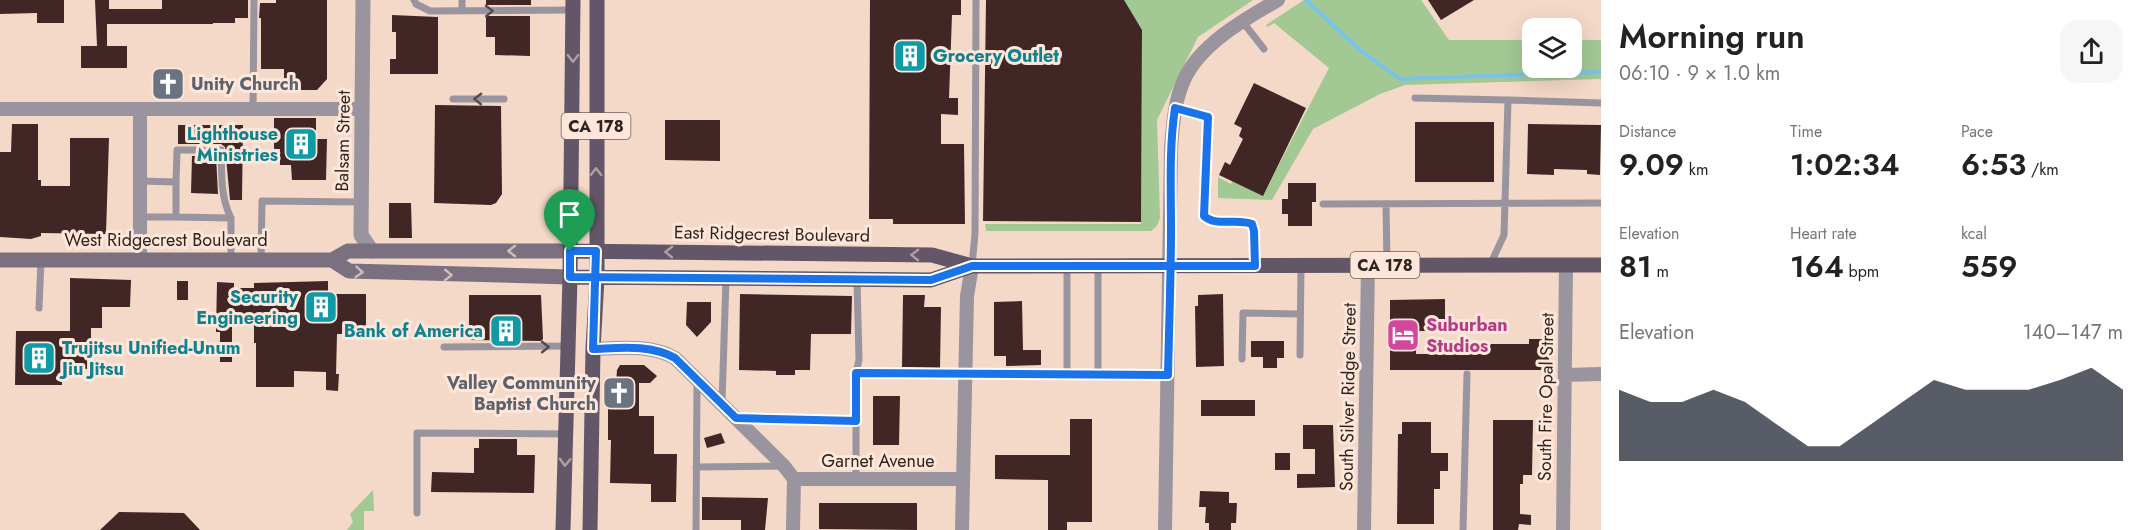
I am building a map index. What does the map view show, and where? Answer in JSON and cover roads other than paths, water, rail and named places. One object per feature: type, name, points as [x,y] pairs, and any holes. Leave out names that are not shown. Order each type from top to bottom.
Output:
[{"type":"main road","name":"CA 178","points":[[596,251],[597,0]]},
{"type":"main road","name":"CA 178","points":[[570,251],[573,5]]},
{"type":"main road","name":"West Ridgecrest Boulevard","points":[[0,260],[261,258],[332,260],[348,251],[570,251]]},
{"type":"main road","name":"East Ridgecrest Boulevard","points":[[570,251],[932,255],[972,266],[1601,265]]},
{"type":"main road","points":[[563,530],[570,251]]},
{"type":"main road","points":[[590,530],[596,251]]},
{"type":"main road","name":"West Ridgecrest Boulevard","points":[[332,260],[349,271],[597,278]]},
{"type":"main road","name":"East Ridgecrest Boulevard","points":[[597,278],[931,280],[972,266]]},
{"type":"street","name":"Balsam Street","points":[[363,0],[361,235],[389,273]]},
{"type":"street","points":[[1165,530],[1171,148],[1175,108],[1185,78],[1204,53],[1242,21],[1278,0]]},
{"type":"street","points":[[0,109],[362,109]]},
{"type":"street","points":[[140,109],[140,259]]},
{"type":"street","name":"South Fire Opal Street","points":[[1563,530],[1566,265]]},
{"type":"street","points":[[962,530],[967,296],[972,266]]},
{"type":"street","name":"South Silver Ridge Street","points":[[1364,530],[1368,266]]},
{"type":"street","points":[[593,349],[650,349],[675,358],[784,466],[794,479],[793,530]]},
{"type":"street","points":[[1564,375],[1601,375]]},
{"type":"street","name":"Garnet Avenue","points":[[794,479],[963,479]]},
{"type":"lane","points":[[253,109],[254,0]]},
{"type":"lane","points":[[414,0],[416,4],[430,11],[573,5]]},
{"type":"lane","points":[[462,0],[462,11]]},
{"type":"lane","points":[[972,266],[975,234],[976,0]]},
{"type":"lane","points":[[1242,21],[1264,49]]},
{"type":"lane","points":[[1415,98],[1601,103]]},
{"type":"lane","points":[[453,99],[504,99]]},
{"type":"lane","points":[[1490,265],[1504,235],[1508,100]]},
{"type":"lane","points":[[1175,108],[1208,117],[1204,216],[1213,221],[1245,221],[1252,224],[1255,266]]},
{"type":"lane","points":[[176,217],[177,150],[221,150],[222,192],[224,204],[231,218],[231,259]]},
{"type":"lane","points":[[140,181],[176,182]]},
{"type":"lane","points":[[261,258],[262,201],[361,202]]},
{"type":"lane","points":[[1323,204],[1601,203]]},
{"type":"lane","points":[[1386,204],[1387,266]]},
{"type":"lane","points":[[140,217],[231,218]]},
{"type":"lane","points":[[39,308],[41,260]]},
{"type":"lane","points":[[1067,266],[1067,374]]},
{"type":"lane","points":[[1098,266],[1098,374]]},
{"type":"lane","points":[[1300,266],[1300,355]]},
{"type":"lane","points":[[722,405],[726,279]]},
{"type":"lane","points":[[856,479],[856,373],[859,360],[857,280]]},
{"type":"lane","points":[[1242,359],[1243,314],[1300,314]]},
{"type":"lane","points":[[444,347],[568,346]]},
{"type":"lane","points":[[856,373],[1168,375]]},
{"type":"lane","points":[[1463,530],[1467,374]]},
{"type":"lane","points":[[696,530],[697,380]]},
{"type":"lane","points":[[736,418],[856,421]]},
{"type":"lane","points":[[417,513],[417,433],[566,434]]},
{"type":"lane","points":[[696,467],[784,466]]},
{"type":"waterway","points":[[1306,0],[1361,51],[1400,79],[1601,72]]},
{"type":"place","name":"Grocery Outlet","points":[[910,56]]},
{"type":"place","name":"Unity Church","points":[[168,84]]},
{"type":"place","name":"Lighthouse Ministries","points":[[301,144]]},
{"type":"place","name":"Security Engineering","points":[[321,307]]},
{"type":"place","name":"Bank of America","points":[[506,331]]},
{"type":"place","name":"Suburban Studios","points":[[1403,335]]},
{"type":"place","name":"Trujitsu Unified-Unum Jiu Jitsu","points":[[39,358]]},
{"type":"place","name":"Valley Community Baptist Church","points":[[619,393]]}]
